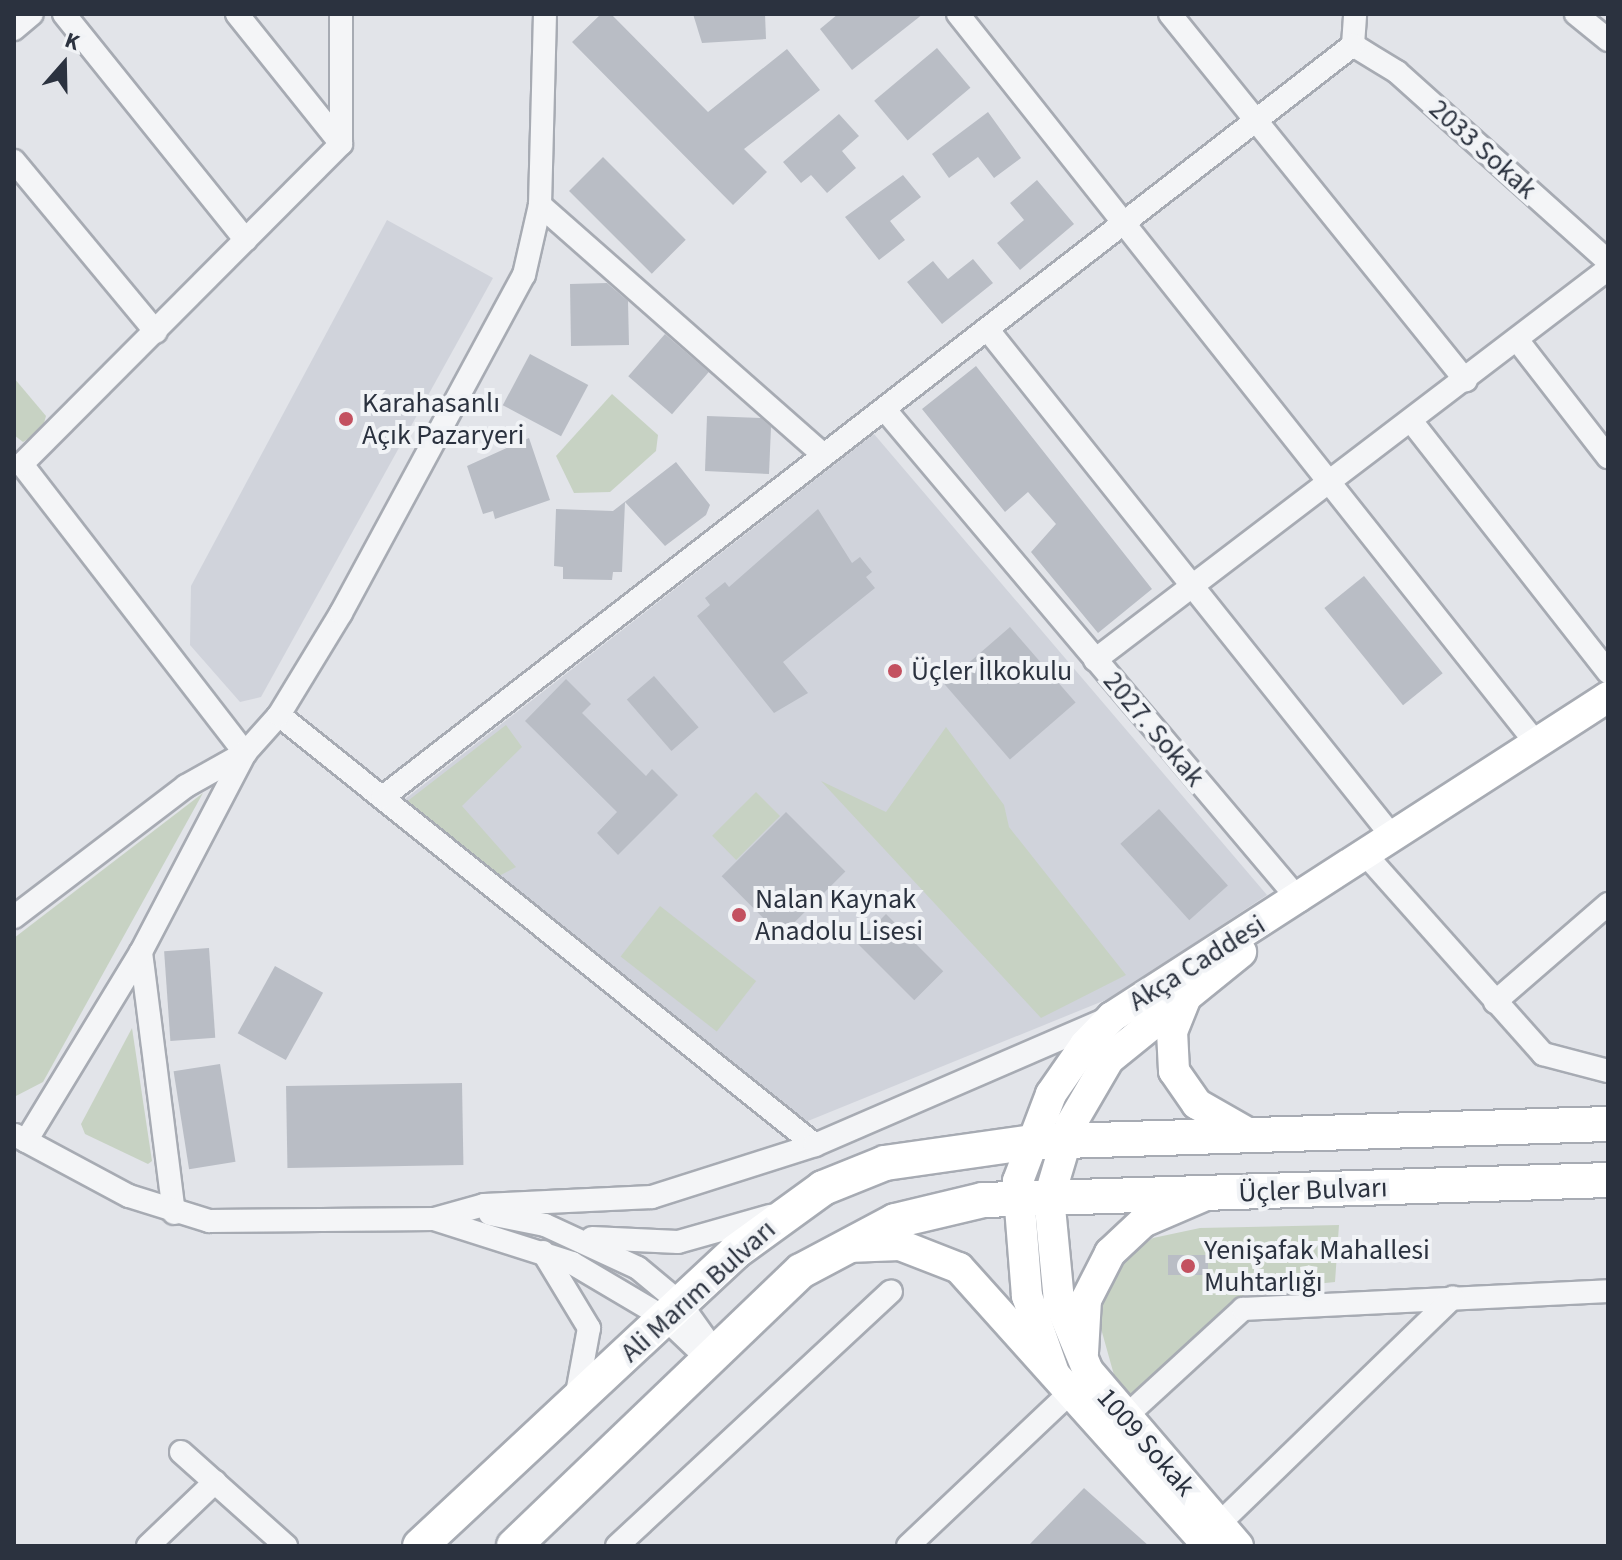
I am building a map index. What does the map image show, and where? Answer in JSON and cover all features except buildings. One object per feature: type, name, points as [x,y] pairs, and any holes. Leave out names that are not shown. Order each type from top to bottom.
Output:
[{"type":"main road","name":"Üçler Bulvarı","points":[[1048,1142],[1608,1124]]},
{"type":"main road","name":"Ali Marım Bulvarı","points":[[420,1546],[574,1406],[672,1311],[793,1208],[885,1163],[1048,1142]]},
{"type":"main road","name":"Üçler Bulvarı","points":[[1034,1198],[1608,1180]]},
{"type":"main road","name":"Ali Marım Bulvarı","points":[[514,1546],[712,1356],[830,1251],[933,1210],[1034,1198]]},
{"type":"street","points":[[14,29],[32,14]]},
{"type":"street","points":[[64,14],[246,240]]},
{"type":"street","points":[[237,14],[341,144]]},
{"type":"street","points":[[245,753],[17,463],[156,332],[341,144],[341,14]]},
{"type":"street","points":[[545,14],[540,205],[524,275],[279,715],[245,753],[141,952],[20,1138],[174,1213],[209,1221],[434,1219],[484,1205],[652,1197],[815,1145],[1112,1017]]},
{"type":"street","points":[[958,14],[1536,743]]},
{"type":"street","points":[[1170,14],[1466,381]]},
{"type":"street","points":[[383,797],[824,455],[886,411],[1353,45],[1355,14]]},
{"type":"street","points":[[1576,14],[1608,40]]},
{"type":"street","name":"2033 Sokak","points":[[1353,45],[1397,72],[1608,261]]},
{"type":"street","points":[[14,161],[156,332]]},
{"type":"street","points":[[540,205],[824,455]]},
{"type":"street","points":[[1095,660],[1466,381],[1608,269]]},
{"type":"street","points":[[988,330],[1189,587],[1392,836]]},
{"type":"street","points":[[1518,341],[1608,457]]},
{"type":"street","name":"2027. Sokak","points":[[886,411],[1300,901]]},
{"type":"street","points":[[1412,422],[1608,672]]},
{"type":"street","name":"Akça Caddesi","points":[[1077,1380],[1027,1296],[1034,1198],[1060,1078],[1112,1017],[1300,901],[1392,836],[1608,697]]},
{"type":"street","points":[[279,715],[815,1145]]},
{"type":"street","points":[[14,917],[186,786],[245,753]]},
{"type":"street","points":[[1365,854],[1543,1054],[1608,1071]]},
{"type":"street","points":[[1048,1142],[1109,1059],[1300,901]]},
{"type":"street","points":[[1495,1002],[1608,904]]},
{"type":"street","points":[[141,952],[174,1213]]},
{"type":"street","points":[[1186,997],[1172,1031],[1174,1071],[1197,1104],[1253,1136]]},
{"type":"street","points":[[908,1546],[1077,1380],[1083,1320],[1100,1268],[1143,1222],[1210,1193]]},
{"type":"street","name":"1009 Sokak","points":[[1034,1198],[1077,1380],[1221,1539]]},
{"type":"street","points":[[568,1234],[678,1242],[793,1208]]},
{"type":"street","points":[[457,1213],[510,1217],[568,1234],[638,1268],[712,1356]]},
{"type":"street","points":[[434,1219],[543,1252],[672,1311]]},
{"type":"street","points":[[830,1251],[900,1245],[941,1257],[976,1284],[1077,1380]]},
{"type":"street","points":[[543,1252],[589,1328],[574,1406]]},
{"type":"street","points":[[617,1546],[891,1291]]},
{"type":"street","points":[[1123,1419],[1243,1309],[1608,1291]]},
{"type":"street","points":[[1221,1539],[1453,1297]]},
{"type":"street","name":"1009 Sokak","points":[[1077,1380],[1123,1419],[1221,1539]]},
{"type":"street","points":[[181,1452],[286,1546]]},
{"type":"street","points":[[148,1546],[215,1482]]},
{"type":"shaded area","name":"Karahasanlı Açık Pazaryeri","points":[[387,220],[493,278],[261,697],[240,702],[190,645],[191,586]]},
{"type":"shaded area","points":[[874,434],[1267,895],[1113,997],[803,1123],[400,803]]},
{"type":"green space","points":[[14,378],[46,416],[42,430],[23,442],[14,435]]},
{"type":"green space","points":[[612,394],[658,435],[656,451],[610,492],[574,493],[556,456]]},
{"type":"green space","points":[[506,725],[522,747],[462,806],[516,867],[497,877],[405,803]]},
{"type":"green space","points":[[946,727],[1004,805],[1009,827],[1126,975],[1041,1018],[821,781],[886,812]]},
{"type":"green space","points":[[756,792],[780,816],[736,860],[712,836]]},
{"type":"green space","points":[[203,793],[43,1082],[14,1097],[14,938]]},
{"type":"green space","points":[[660,906],[756,981],[717,1032],[621,956]]},
{"type":"green space","points":[[132,1028],[152,1161],[148,1164],[85,1134],[81,1124]]},
{"type":"green space","points":[[1339,1225],[1335,1282],[1249,1291],[1130,1395],[1114,1375],[1100,1325],[1103,1302],[1129,1255],[1153,1238],[1200,1228]]},
{"type":"place","name":"Karahasanlı Açık Pazaryeri","points":[[346,419]]},
{"type":"place","name":"Üçler İlkokulu","points":[[895,671]]},
{"type":"place","name":"Nalan Kaynak Anadolu Lisesi","points":[[739,915]]},
{"type":"place","name":"Yenişafak Mahallesi Muhtarlığı","points":[[1188,1266]]}]
